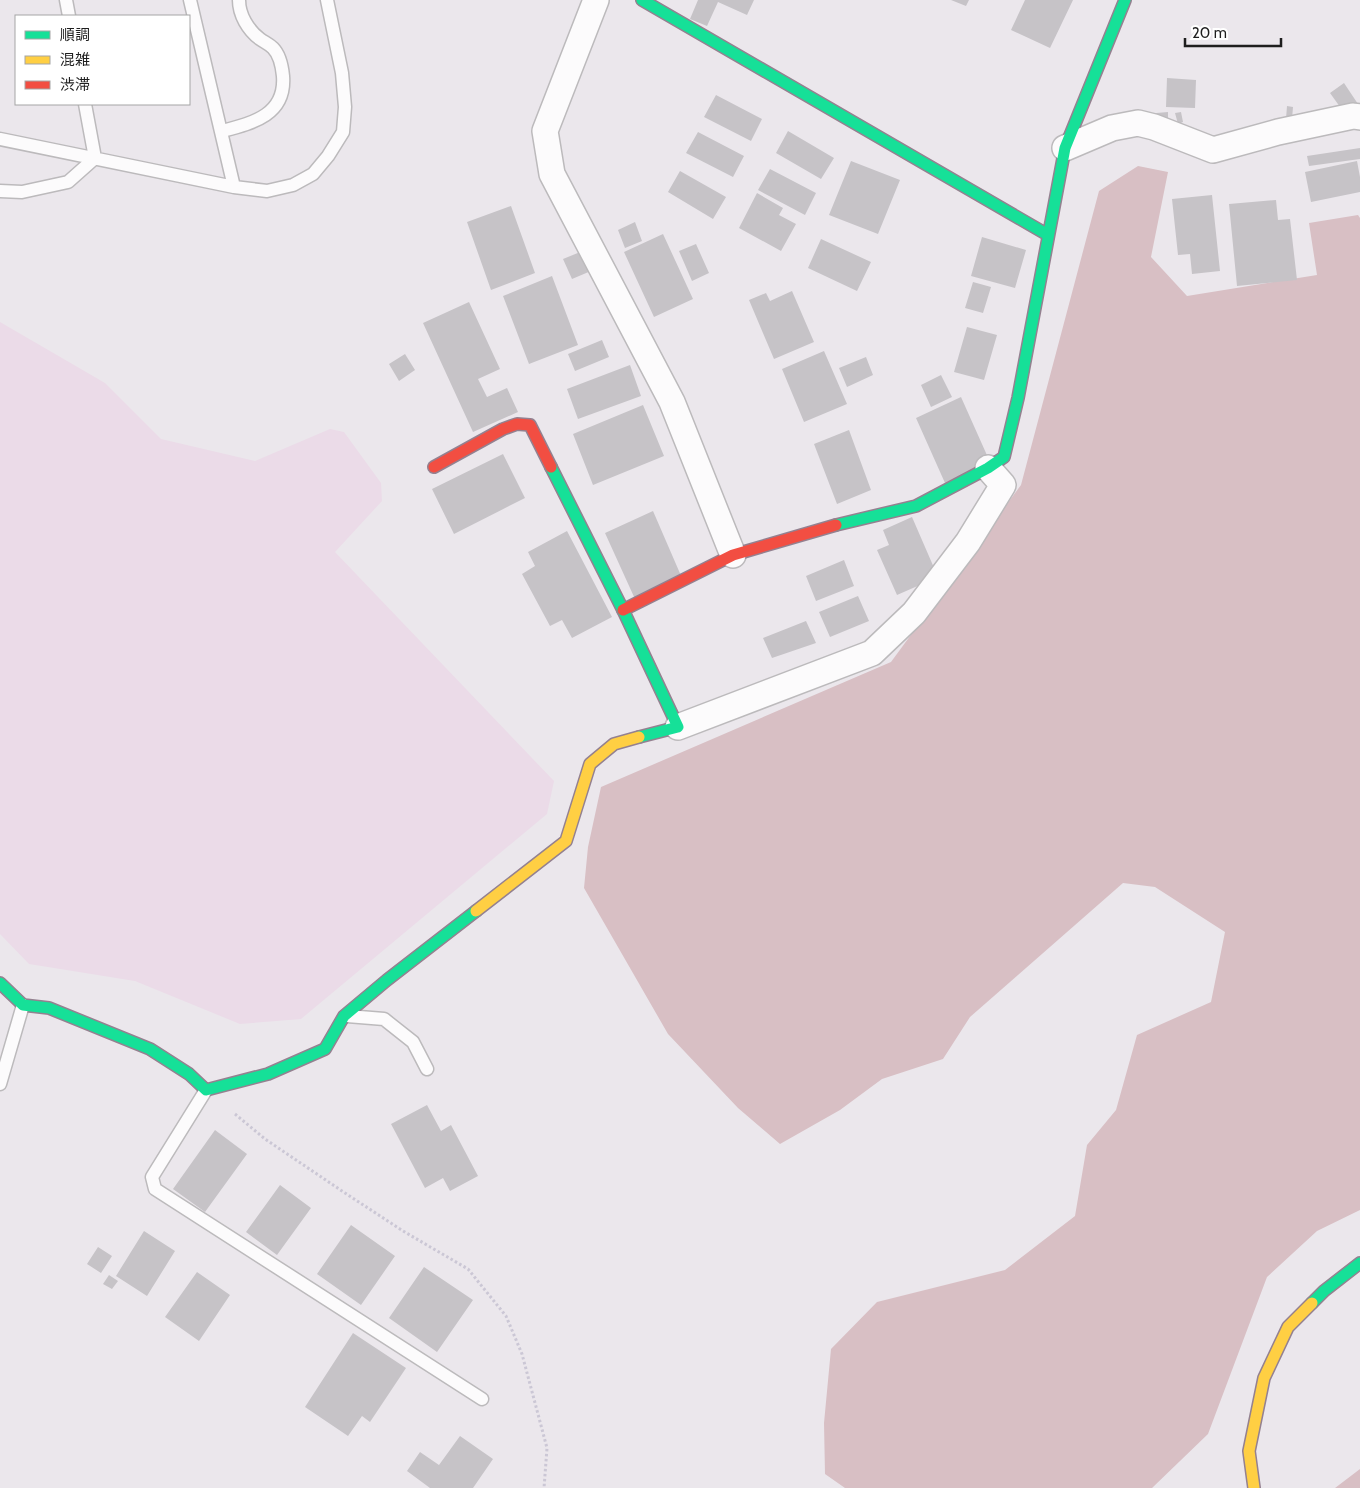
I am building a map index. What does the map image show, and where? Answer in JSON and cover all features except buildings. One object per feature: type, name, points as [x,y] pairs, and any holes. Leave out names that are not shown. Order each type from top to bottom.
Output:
[{"type":"street","points":[[596,0],[545,131],[552,174],[672,402],[732,555]]},
{"type":"street","points":[[642,0],[1048,236]]},
{"type":"street","points":[[623,610],[732,555],[851,521],[916,506],[988,468],[1004,457],[1018,398],[1064,148],[1125,0]]},
{"type":"street","points":[[1064,148],[1112,128],[1138,122],[1154,126],[1214,150],[1278,132],[1353,116],[1360,117]]},
{"type":"street","points":[[434,468],[503,428],[517,424],[530,425],[623,610],[678,727]]},
{"type":"street","points":[[0,983],[23,1004],[49,1008],[150,1049],[189,1074],[206,1090],[268,1074],[325,1049],[344,1016],[387,980],[566,841],[590,764],[614,744],[678,727],[872,653],[914,614],[968,542],[1003,485],[988,468]]},
{"type":"street","points":[[1254,1488],[1249,1451],[1264,1378],[1288,1327],[1324,1291],[1360,1263]]},
{"type":"lane","points":[[66,0],[69,15]]},
{"type":"lane","points":[[190,0],[234,186]]},
{"type":"lane","points":[[222,131],[252,123],[275,108],[284,88],[282,65],[273,48],[259,39],[247,26],[239,9],[239,0]]},
{"type":"lane","points":[[0,139],[234,186],[267,191],[293,185],[313,174],[328,156],[343,132],[345,107],[342,73],[327,0]]},
{"type":"lane","points":[[86,105],[96,158]]},
{"type":"lane","points":[[0,191],[22,192],[68,182],[96,158]]},
{"type":"lane","points":[[0,1084],[23,1004]]},
{"type":"lane","points":[[344,1016],[384,1019],[413,1042],[427,1069]]},
{"type":"lane","points":[[206,1090],[152,1177],[155,1189],[482,1399]]},
{"type":"path","points":[[206,1090],[265,1139],[403,1231],[468,1269],[506,1316],[522,1354],[547,1448],[544,1488]]},
{"type":"shaded area","points":[[1138,166],[1168,172],[1151,257],[1187,296],[1317,275],[1309,223],[1358,215],[1360,218],[1360,1210],[1317,1231],[1267,1277],[1208,1434],[1152,1488],[845,1488],[825,1474],[824,1423],[831,1349],[877,1302],[1005,1270],[1075,1216],[1087,1145],[1116,1110],[1137,1035],[1211,1002],[1225,932],[1155,887],[1123,883],[970,1017],[943,1059],[882,1079],[840,1110],[780,1144],[738,1108],[668,1034],[584,888],[588,847],[601,787],[891,662],[1021,485],[1099,191]]},
{"type":"shaded area","points":[[0,322],[105,383],[161,439],[255,461],[330,429],[344,432],[381,483],[382,501],[335,552],[554,781],[547,814],[301,1019],[240,1024],[135,981],[29,964],[0,934]]},
{"type":"shaded area","points":[[1360,1469],[1360,1488],[1335,1488]]},
{"type":"traffic: fast","points":[[642,0],[1048,235]]},
{"type":"traffic: fast","points":[[836,525],[916,506],[988,468],[1004,457],[1018,398],[1065,148],[1125,0]]},
{"type":"traffic: fast","points":[[551,467],[623,610],[678,727],[639,737]]},
{"type":"traffic: fast","points":[[0,983],[23,1005],[49,1008],[150,1049],[189,1074],[206,1090],[268,1074],[325,1049],[344,1016],[476,911]]},
{"type":"traffic: fast","points":[[1312,1303],[1324,1291],[1360,1263]]},
{"type":"traffic: slow","points":[[476,911],[566,841],[590,764],[614,744],[639,737]]},
{"type":"traffic: slow","points":[[1254,1488],[1249,1451],[1264,1378],[1288,1327],[1312,1303]]},
{"type":"traffic: jam","points":[[434,467],[503,429],[517,424],[530,425],[551,467]]},
{"type":"traffic: jam","points":[[623,610],[733,555],[836,525]]}]
